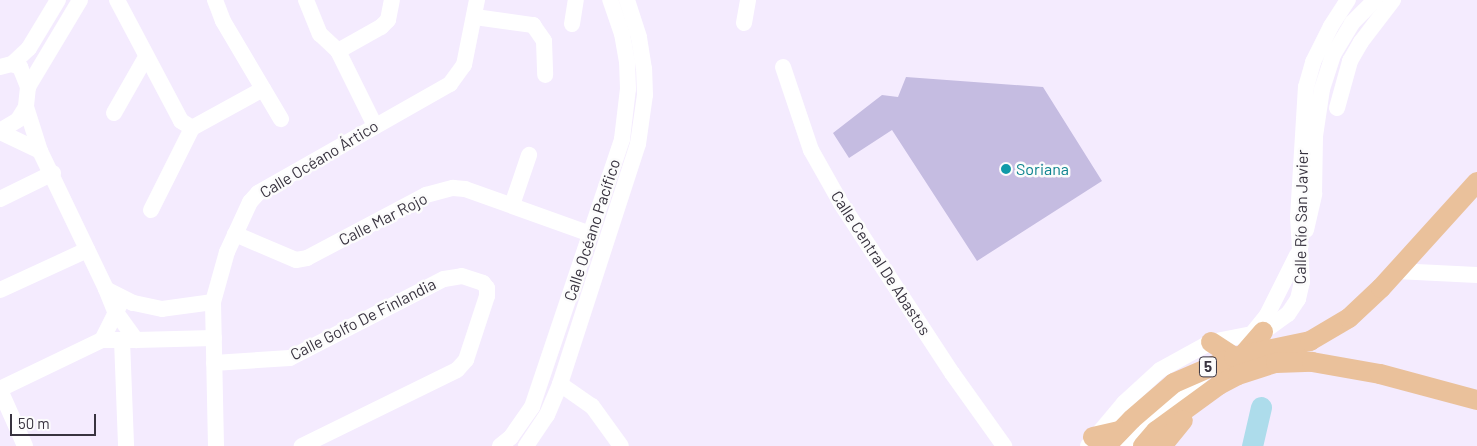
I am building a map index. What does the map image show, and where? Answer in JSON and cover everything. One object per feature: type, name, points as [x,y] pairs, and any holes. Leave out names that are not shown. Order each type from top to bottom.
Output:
[{"type":"main road","points":[[1344,368],[1327,353],[1325,347],[1331,330],[1366,303],[1477,182]]},
{"type":"main road","name":"5","points":[[1096,443],[1122,434],[1174,383],[1238,356],[1310,341],[1331,330]]},
{"type":"main road","points":[[1205,345],[1238,356],[1263,332]]},
{"type":"main road","points":[[1143,446],[1159,438],[1202,397],[1238,375],[1276,363],[1312,362],[1418,382],[1477,400]]},
{"type":"main road","points":[[1122,434],[1124,403]]},
{"type":"street","points":[[6,65],[29,48],[58,0]]},
{"type":"street","points":[[28,87],[80,0]]},
{"type":"street","points":[[117,0],[181,121],[192,128]]},
{"type":"street","points":[[215,0],[223,21],[281,119]]},
{"type":"street","points":[[306,0],[320,34],[338,51],[375,126]]},
{"type":"street","points":[[338,51],[381,27],[388,20],[392,0]]},
{"type":"street","name":"Calle Océano Ártico","points":[[216,446],[213,302],[235,234],[250,202],[258,193],[450,84],[459,76],[475,17],[477,0]]},
{"type":"street","points":[[572,24],[576,0]]},
{"type":"street","name":"Calle Océano Pacífico","points":[[500,446],[511,437],[532,407],[622,139],[626,114],[627,62],[622,34],[610,0]]},
{"type":"street","name":"Calle Océano Pacífico","points":[[526,446],[547,415],[560,384],[630,170],[643,120],[644,70],[639,37],[627,0]]},
{"type":"street","points":[[744,23],[748,0]]},
{"type":"street","name":"Calle Río San Javier","points":[[1096,443],[1124,403],[1160,370],[1205,345],[1263,332],[1288,314],[1298,299],[1302,282],[1298,218],[1306,87],[1327,33],[1348,0]]},
{"type":"street","name":"Calle Río San Javier","points":[[1122,434],[1142,424],[1248,338],[1267,315],[1291,273],[1305,234],[1314,194],[1315,136],[1322,89],[1333,56],[1352,24],[1375,0]]},
{"type":"street","points":[[1337,108],[1350,61],[1361,42],[1393,0]]},
{"type":"street","points":[[475,17],[533,25],[544,41],[545,75]]},
{"type":"street","points":[[114,113],[146,57]]},
{"type":"street","points":[[6,65],[24,72],[28,87],[26,107],[40,151],[53,173],[106,289],[120,305],[129,340],[126,446]]},
{"type":"street","name":"Calle Central De Abastos","points":[[783,67],[810,150],[833,190],[948,367],[1004,446]]},
{"type":"street","points":[[151,210],[192,128],[262,89]]},
{"type":"street","points":[[0,132],[18,120],[26,107]]},
{"type":"street","points":[[0,132],[40,151]]},
{"type":"street","points":[[512,205],[529,154]]},
{"type":"street","points":[[0,199],[53,173]]},
{"type":"street","name":"Calle Mar Rojo","points":[[235,234],[296,260],[307,258],[426,195],[440,190],[465,189],[591,234]]},
{"type":"street","points":[[0,290],[87,250]]},
{"type":"street","points":[[1401,265],[1425,272],[1477,275]]},
{"type":"street","name":"Calle Golfo De Finlandia","points":[[214,363],[290,358],[444,279],[462,276],[483,283],[487,288],[486,296],[466,360],[457,370],[302,446]]},
{"type":"street","points":[[120,305],[162,309],[213,302]]},
{"type":"street","points":[[102,340],[120,305]]},
{"type":"street","points":[[25,446],[0,389],[102,340],[214,338]]},
{"type":"street","points":[[1174,383],[1205,345]]},
{"type":"street","points":[[560,384],[592,406],[621,446]]},
{"type":"building","name":"Soriana","points":[[906,77],[1043,87],[1102,181],[977,261],[892,130],[849,158],[833,133],[882,95],[898,97]]},
{"type":"waterway","points":[[1252,446],[1261,407]]},
{"type":"place","name":"Soriana","points":[[1006,169]]}]
